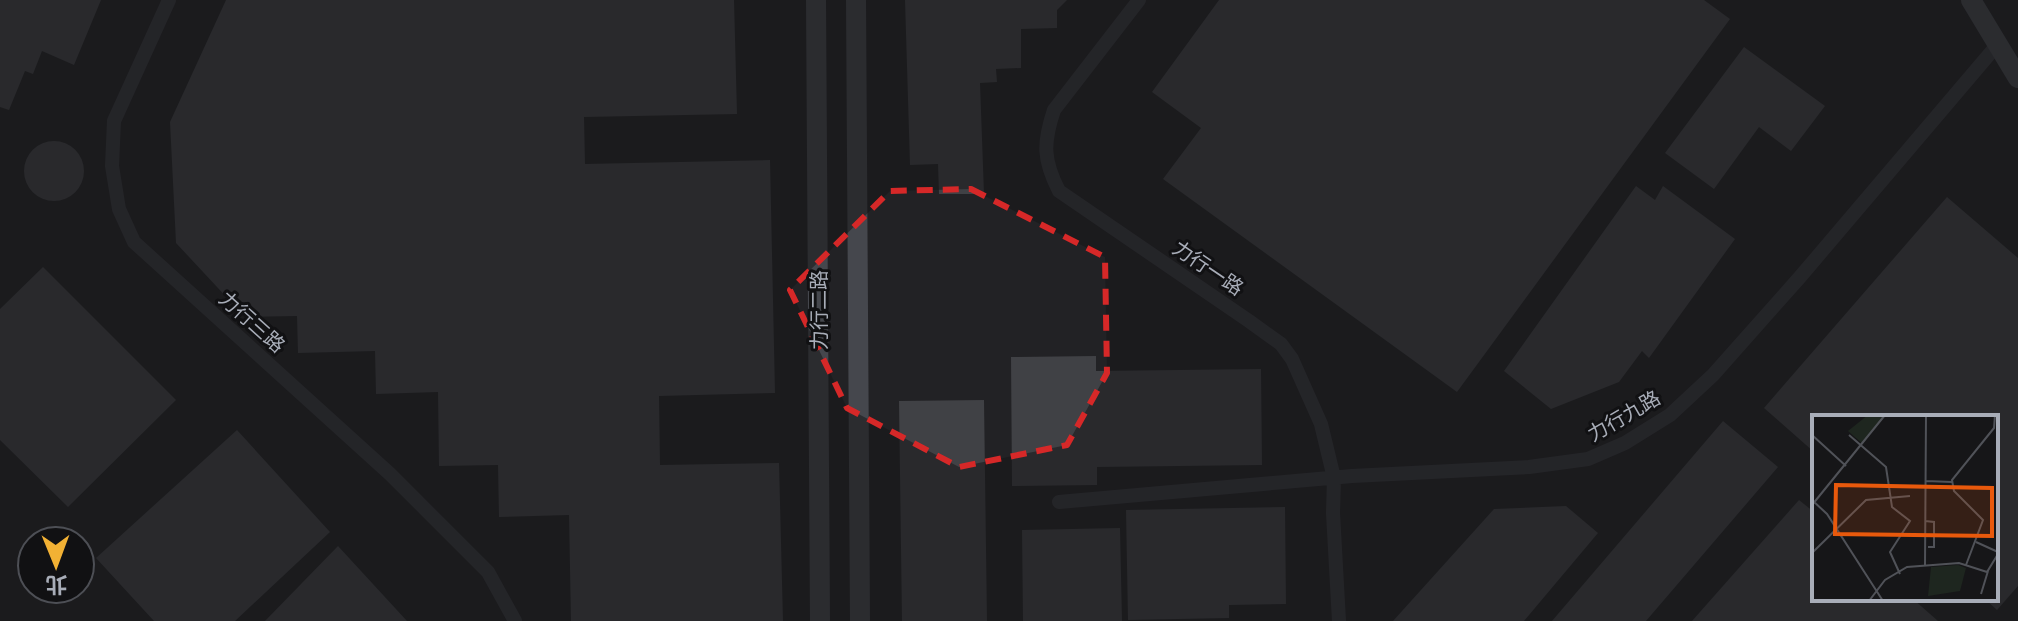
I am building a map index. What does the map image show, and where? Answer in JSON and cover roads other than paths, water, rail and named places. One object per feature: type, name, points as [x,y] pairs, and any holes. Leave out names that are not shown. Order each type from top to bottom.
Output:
[{"type":"street","name":"力行三路","points":[[169,0],[114,121],[112,166],[119,209],[134,242],[390,474],[488,572],[515,621]]},
{"type":"street","name":"力行二路","points":[[816,0],[820,621]]},
{"type":"street","name":"力行二路","points":[[856,0],[860,621]]},
{"type":"street","name":"力行一路","points":[[1139,0],[1054,110],[1047,131],[1045,152],[1050,174],[1059,191],[1281,344],[1292,359],[1321,424],[1334,478],[1339,621]]},
{"type":"street","points":[[1971,0],[2018,78]]},
{"type":"street","name":"力行九路","points":[[1059,502],[1334,478],[1529,467],[1588,459],[1625,443],[1670,415],[1713,375],[1998,44]]}]
